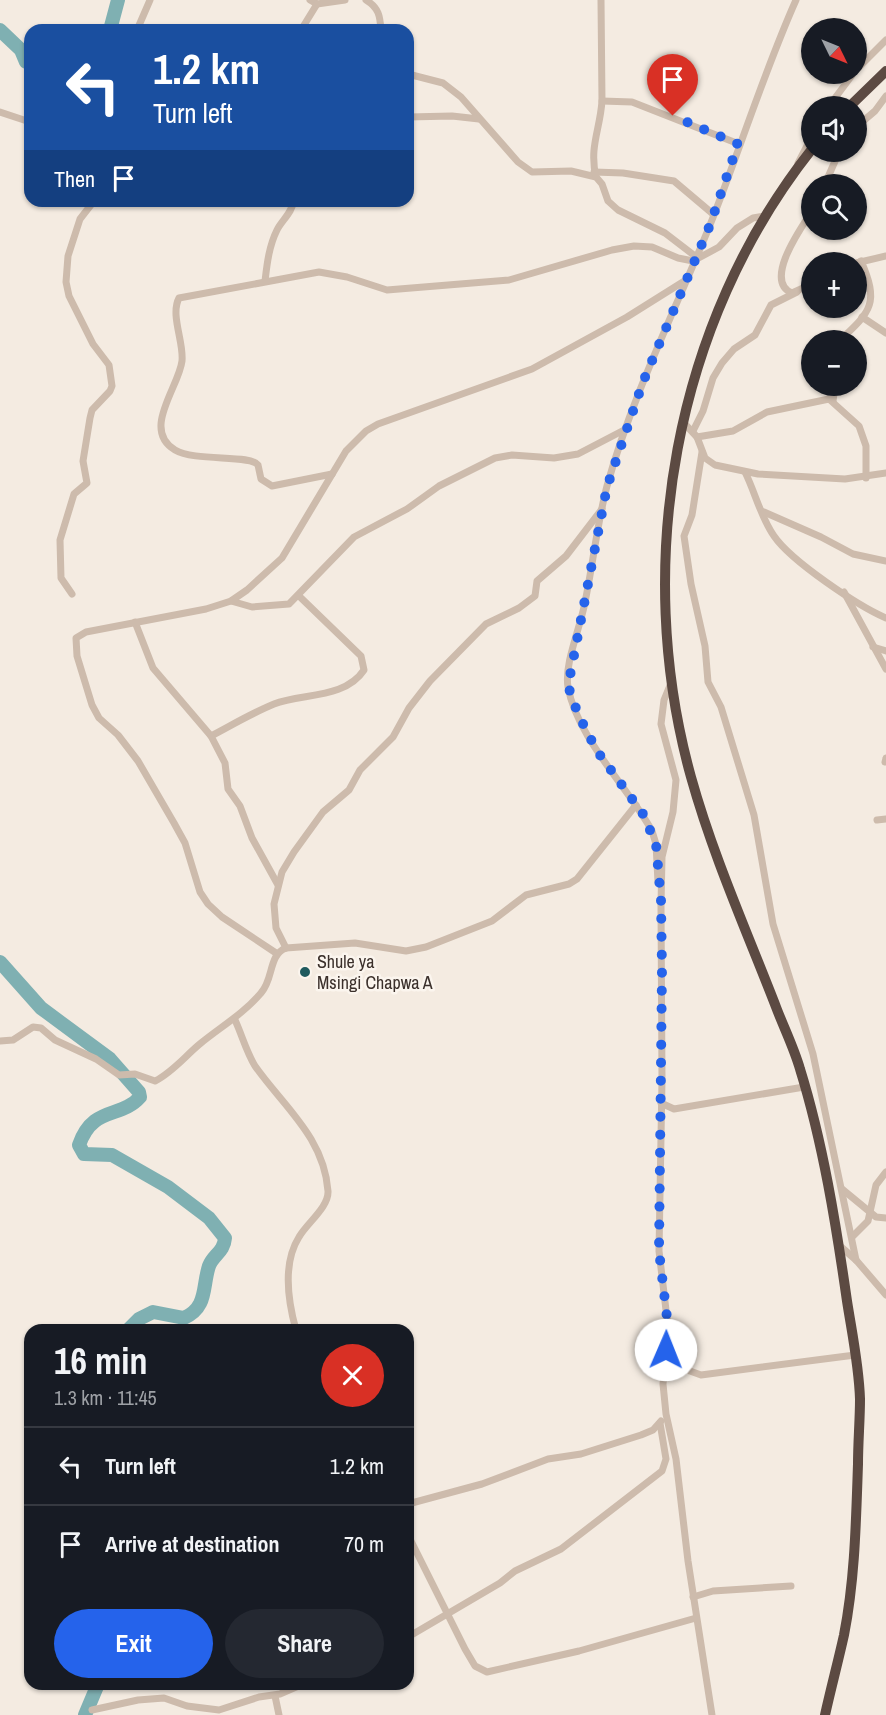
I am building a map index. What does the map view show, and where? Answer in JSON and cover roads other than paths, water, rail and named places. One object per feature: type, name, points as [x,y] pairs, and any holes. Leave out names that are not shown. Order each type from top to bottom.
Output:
[{"type":"highway","points":[[860,96],[886,71]]},
{"type":"highway","points":[[802,162],[765,216],[739,265],[694,375],[668,508],[665,566],[666,637],[681,738],[707,827],[801,1071],[840,1246],[860,1398],[856,1531],[844,1632],[825,1715]]},
{"type":"street","points":[[140,24],[150,0]]},
{"type":"street","points":[[304,24],[313,2],[345,0]]},
{"type":"street","points":[[366,0],[376,6],[381,17],[381,24]]},
{"type":"street","points":[[601,0],[602,101],[592,147],[595,175],[602,184],[608,201],[618,210],[665,233],[694,259]]},
{"type":"street","points":[[661,900],[656,844],[636,805],[597,751],[578,714],[568,686],[603,508],[626,429],[643,382],[713,214],[762,78],[796,0]]},
{"type":"street","points":[[867,59],[886,40]]},
{"type":"street","points":[[414,75],[443,82],[461,97],[518,162],[532,172],[571,171],[595,175],[623,173],[674,181],[713,214]]},
{"type":"street","points":[[867,118],[886,96]]},
{"type":"street","points":[[602,101],[632,102],[738,144]]},
{"type":"street","points":[[0,112],[24,120]]},
{"type":"street","points":[[414,117],[452,116],[478,119]]},
{"type":"street","points":[[796,169],[801,158]]},
{"type":"street","points":[[72,594],[61,578],[60,540],[74,494],[87,483],[84,452],[92,410],[110,391],[111,386],[109,365],[93,344],[69,296],[66,282],[68,256],[80,219],[89,207]]},
{"type":"street","points":[[265,281],[267,257],[277,230],[293,207]]},
{"type":"street","points":[[332,474],[272,486],[261,479],[256,461],[189,455],[175,450],[165,442],[161,430],[166,403],[181,370],[184,347],[176,311],[179,298],[319,272],[347,277],[387,290],[509,280],[612,250],[634,246],[652,248],[678,258],[694,259],[719,247],[737,228],[753,218],[765,216]]},
{"type":"street","points":[[797,292],[788,291],[780,277],[791,246],[801,229]]},
{"type":"street","points":[[867,260],[886,256]]},
{"type":"street","points":[[867,278],[873,290],[867,310]]},
{"type":"street","points":[[276,953],[233,926],[208,904],[200,892],[185,843],[174,823],[138,761],[118,735],[99,718],[92,705],[77,656],[76,638],[86,632],[189,613],[231,601],[282,558],[346,451],[366,431],[378,424],[532,369],[627,317],[686,280]]},
{"type":"street","points":[[695,434],[713,378],[722,363],[734,349],[755,335],[771,305],[801,290]]},
{"type":"street","points":[[850,330],[861,318]]},
{"type":"street","points":[[864,318],[886,333]]},
{"type":"street","points":[[833,401],[834,396]]},
{"type":"street","points":[[695,434],[733,431],[753,418],[778,409],[823,399],[833,401],[859,426],[866,446],[866,478]]},
{"type":"street","points":[[683,422],[695,434],[710,464],[773,476],[866,478],[886,473]]},
{"type":"street","points":[[231,601],[252,607],[289,604],[354,537],[481,464],[495,458],[512,455],[555,458],[578,454],[626,429]]},
{"type":"street","points":[[702,452],[692,515],[684,536],[705,646],[708,682],[721,706],[754,815],[773,924],[813,1054],[855,1260]]},
{"type":"street","points":[[745,472],[773,535],[782,546],[843,591],[886,618]]},
{"type":"street","points":[[286,948],[276,928],[274,904],[278,885],[294,852],[323,812],[349,790],[360,770],[393,737],[420,692],[486,624],[519,608],[535,596],[537,581],[566,556],[603,508]]},
{"type":"street","points":[[764,512],[853,554],[886,561]]},
{"type":"street","points":[[843,591],[886,669]]},
{"type":"street","points":[[211,736],[274,704],[336,690],[360,676],[364,670],[361,656],[299,596]]},
{"type":"street","points":[[135,622],[153,668],[211,736],[225,763],[228,789],[240,806],[252,838],[278,885]]},
{"type":"street","points":[[873,647],[886,651]]},
{"type":"street","points":[[672,681],[664,700],[661,724],[676,780],[673,812],[662,856],[661,900],[659,1251],[668,1326],[663,1384],[666,1414],[676,1459],[693,1597],[712,1715]]},
{"type":"street","points":[[0,1041],[13,1040],[33,1027],[41,1028],[55,1040],[96,1059],[118,1075],[135,1074],[155,1081],[209,1036],[234,1020],[267,986],[276,953],[286,948],[355,943],[406,951],[453,938],[492,921],[526,896],[569,884],[577,879],[636,805]]},
{"type":"street","points":[[877,820],[886,819]]},
{"type":"street","points":[[234,1020],[254,1064],[307,1131],[322,1164],[328,1191],[325,1202],[297,1239],[289,1264],[288,1298],[294,1324]]},
{"type":"street","points":[[661,1104],[674,1109],[804,1087]]},
{"type":"street","points":[[852,1237],[864,1226],[877,1181],[886,1172]]},
{"type":"street","points":[[842,1189],[876,1217],[886,1218]]},
{"type":"street","points":[[840,1246],[886,1295]]},
{"type":"street","points":[[666,1350],[690,1371],[701,1375],[855,1355]]},
{"type":"street","points":[[414,1501],[482,1484],[548,1459],[581,1454],[641,1435],[660,1423],[666,1414]]},
{"type":"street","points":[[414,1634],[500,1583],[515,1571],[561,1549],[662,1471],[666,1459],[660,1423]]},
{"type":"street","points":[[414,1547],[475,1666],[487,1672],[579,1651],[696,1618]]},
{"type":"street","points":[[693,1597],[713,1591],[791,1586]]},
{"type":"street","points":[[92,1710],[138,1700],[164,1698],[188,1706],[214,1709],[275,1696],[289,1690]]},
{"type":"street","points":[[275,1696],[279,1715]]},
{"type":"street","points":[[214,1709],[222,1715]]},
{"type":"waterway","points":[[112,24],[118,0]]},
{"type":"waterway","points":[[0,30],[21,50],[24,57]]},
{"type":"waterway","points":[[0,962],[41,1008],[110,1059],[139,1092],[140,1097],[132,1104],[99,1118],[92,1124],[79,1145],[84,1154],[112,1155],[168,1187],[209,1218],[225,1238],[223,1247],[209,1266],[201,1302],[192,1313],[184,1318],[153,1312],[134,1324]]},
{"type":"waterway","points":[[85,1715],[95,1690]]},
{"type":"place","name":"Shule ya Msingi Chapwa A","points":[[305,972]]}]
